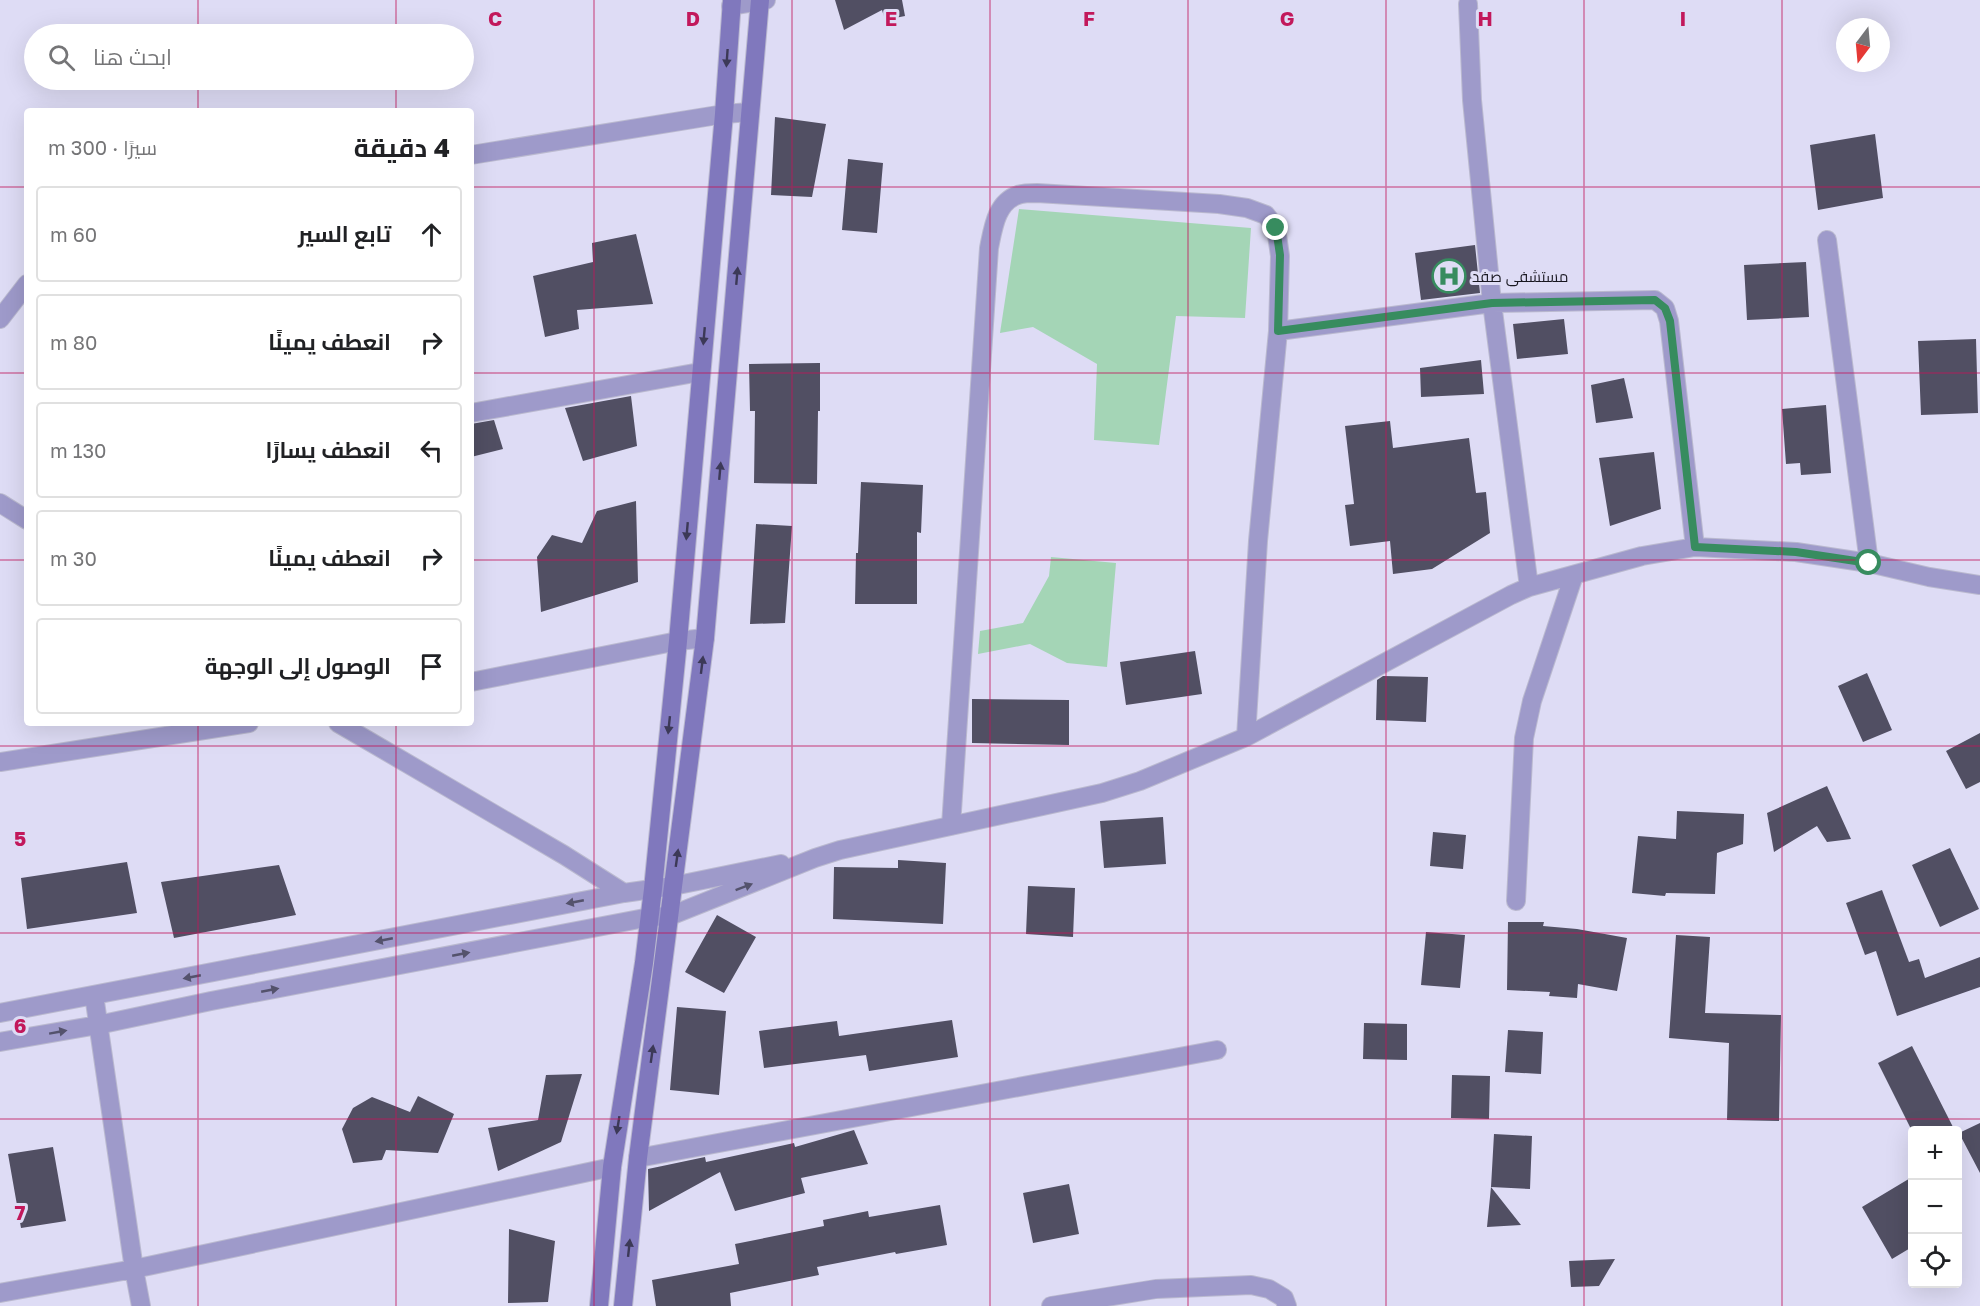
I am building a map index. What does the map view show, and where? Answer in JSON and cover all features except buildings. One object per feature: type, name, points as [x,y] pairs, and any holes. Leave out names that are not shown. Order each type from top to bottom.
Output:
[{"type":"main road","points":[[623,1306],[638,1158],[705,638],[750,112],[762,0]]},
{"type":"main road","points":[[599,1306],[612,1167],[651,917],[678,641],[724,114],[731,3]]},
{"type":"street","points":[[731,3],[762,0]]},
{"type":"street","points":[[1468,4],[1472,100],[1492,303],[1529,587]]},
{"type":"street","points":[[474,155],[724,114],[750,112]]},
{"type":"street","points":[[951,826],[989,248],[994,225],[1003,205],[1017,195],[1037,193],[1219,204],[1247,208],[1266,215],[1276,228],[1280,255],[1278,331],[1258,541],[1246,737]]},
{"type":"street","points":[[1827,240],[1869,563]]},
{"type":"street","points":[[0,319],[24,288]]},
{"type":"street","points":[[1278,331],[1492,303],[1655,300],[1665,308],[1670,321],[1695,547]]},
{"type":"street","points":[[474,412],[700,372]]},
{"type":"street","points":[[0,503],[24,518]]},
{"type":"street","points":[[0,1042],[651,917],[670,916],[840,850],[1102,793],[1246,737],[1529,587],[1642,556],[1695,547],[1796,552],[1869,563],[1929,577],[1980,585]]},
{"type":"street","points":[[1516,901],[1524,738],[1532,701],[1574,574]]},
{"type":"street","points":[[474,681],[678,641],[705,638]]},
{"type":"street","points":[[0,762],[230,726]]},
{"type":"street","points":[[343,726],[564,855],[624,893]]},
{"type":"street","points":[[0,1013],[815,858]]},
{"type":"street","points":[[94,995],[141,1306]]},
{"type":"street","points":[[638,1158],[1217,1050]]},
{"type":"street","points":[[0,1293],[134,1269],[612,1167]]},
{"type":"street","points":[[1051,1306],[1156,1289],[1251,1285],[1269,1289],[1284,1298],[1287,1306]]},
{"type":"green space","points":[[1019,209],[1251,228],[1245,318],[1176,316],[1159,445],[1094,440],[1097,364],[1033,327],[1000,333]]},
{"type":"green space","points":[[1051,557],[1116,563],[1107,667],[1067,663],[1030,644],[978,654],[980,631],[1023,623],[1049,576]]},
{"type":"place","name":"مستشفى صفد","points":[[1449,276]]},
{"type":"route","points":[[1276,228],[1280,255],[1278,331],[1492,303],[1655,300],[1665,308],[1670,321],[1695,547],[1796,552],[1869,563]]}]
